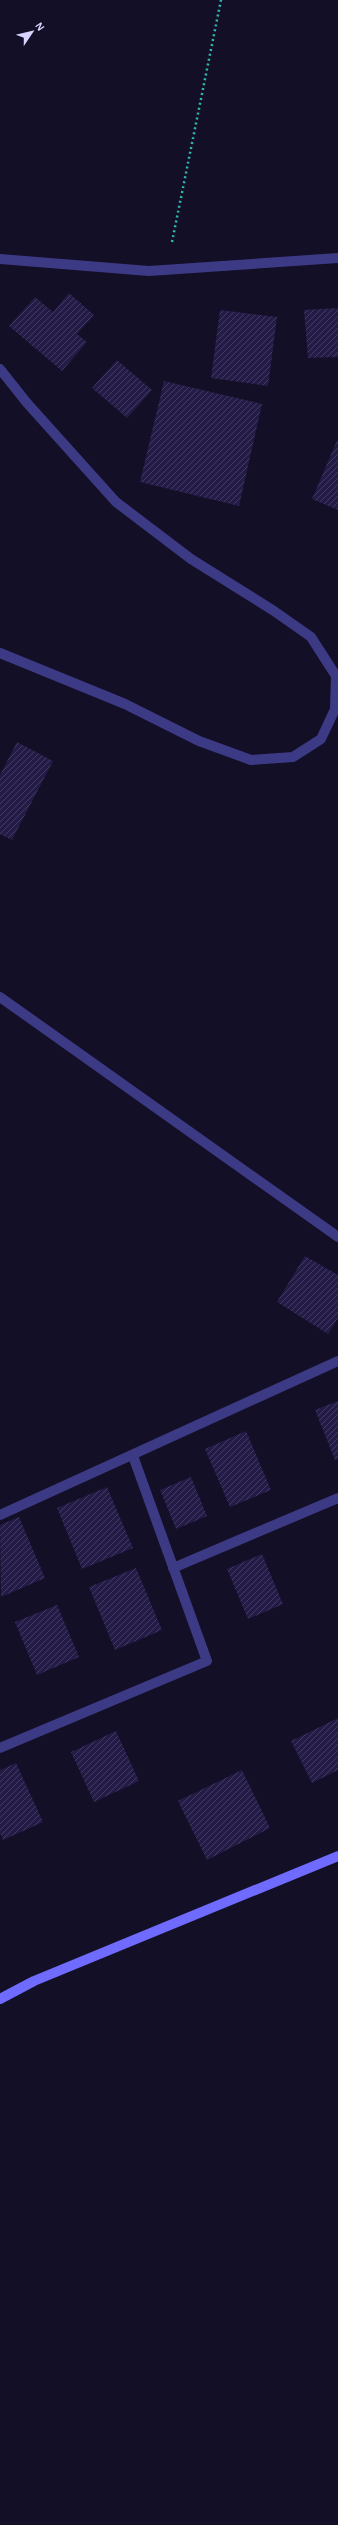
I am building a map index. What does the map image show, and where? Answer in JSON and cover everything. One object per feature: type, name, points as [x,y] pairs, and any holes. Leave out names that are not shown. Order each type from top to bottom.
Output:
[{"type":"street","points":[[0,259],[149,271],[338,258]]},
{"type":"street","points":[[0,369],[27,404],[116,502],[191,559],[274,611],[311,637],[336,676],[335,709],[320,739],[293,757],[251,760],[198,741],[125,704],[0,653]]},
{"type":"street","points":[[0,997],[338,1238]]},
{"type":"street","points":[[0,1515],[133,1456],[338,1361]]},
{"type":"street","points":[[0,1748],[207,1661],[133,1456]]},
{"type":"street","points":[[173,1568],[338,1498]]},
{"type":"street","points":[[0,1999],[34,1981],[338,1856]]},
{"type":"path","points":[[166,270],[221,0]]},
{"type":"building","points":[[69,293],[94,315],[77,334],[87,342],[62,371],[9,326],[35,297],[53,312]]},
{"type":"building","points":[[338,308],[338,357],[308,358],[304,310]]},
{"type":"building","points":[[220,310],[277,317],[268,386],[211,378]]},
{"type":"building","points":[[117,360],[152,390],[127,418],[92,388]]},
{"type":"building","points":[[164,381],[262,404],[239,506],[140,482]]},
{"type":"building","points":[[338,438],[338,510],[312,499]]},
{"type":"building","points":[[17,742],[53,761],[12,840],[0,834],[0,775]]},
{"type":"building","points":[[305,1256],[338,1275],[338,1318],[328,1334],[277,1302]]},
{"type":"building","points":[[338,1401],[338,1459],[335,1460],[315,1410]]},
{"type":"building","points":[[246,1431],[271,1490],[230,1507],[205,1449]]},
{"type":"building","points":[[191,1477],[207,1516],[176,1529],[160,1490]]},
{"type":"building","points":[[107,1487],[133,1548],[82,1569],[57,1508]]},
{"type":"building","points":[[19,1517],[45,1578],[1,1597],[0,1525]]},
{"type":"building","points":[[262,1554],[283,1604],[248,1619],[227,1569]]},
{"type":"building","points":[[136,1568],[162,1630],[115,1650],[89,1587]]},
{"type":"building","points":[[57,1605],[79,1657],[37,1675],[15,1622]]},
{"type":"building","points":[[338,1718],[338,1770],[312,1783],[291,1741]]},
{"type":"building","points":[[116,1731],[139,1781],[94,1802],[71,1752]]},
{"type":"building","points":[[16,1763],[43,1822],[3,1840],[0,1833],[0,1770]]},
{"type":"building","points":[[242,1770],[270,1828],[207,1860],[178,1801]]}]
